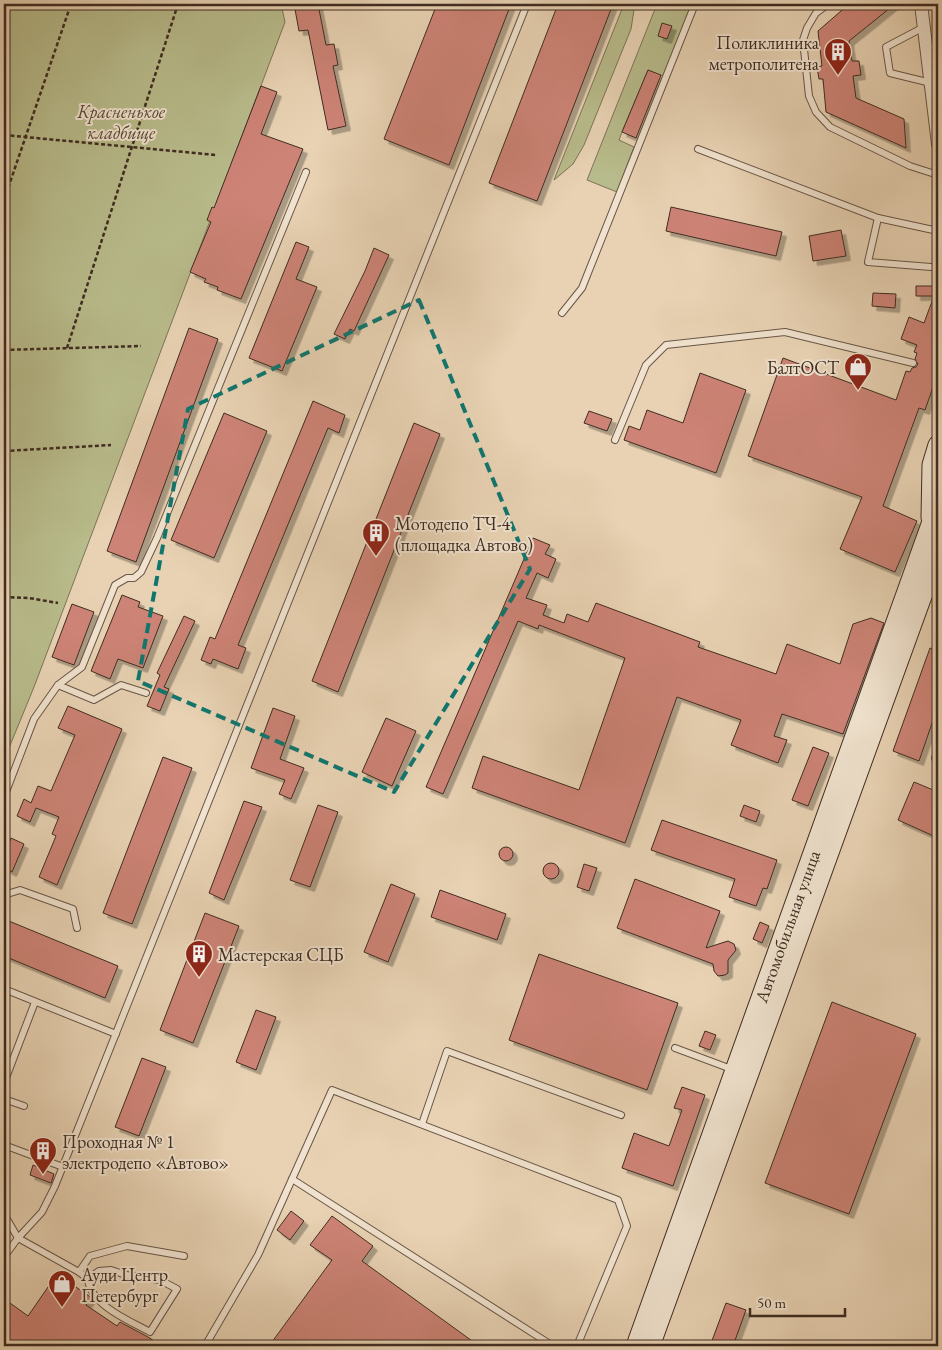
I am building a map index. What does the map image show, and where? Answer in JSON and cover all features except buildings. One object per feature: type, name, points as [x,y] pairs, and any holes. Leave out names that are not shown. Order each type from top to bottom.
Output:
[{"type":"main road","points":[[931,526],[932,465],[938,445]]},
{"type":"main road","name":"Автомобильная улица","points":[[636,1346],[938,505]]},
{"type":"main road","name":"Автомобильная улица","points":[[650,1346],[931,594],[938,552]]},
{"type":"street","points":[[921,4],[938,144]]},
{"type":"lane","points":[[4,1257],[18,1238],[42,1212],[63,1167],[528,4]]},
{"type":"lane","points":[[562,313],[582,288],[695,4]]},
{"type":"lane","points":[[828,4],[816,13],[807,28],[803,40],[810,96],[816,112],[830,127],[910,166],[938,175]]},
{"type":"lane","points":[[924,27],[886,47],[887,56],[890,73],[931,83]]},
{"type":"lane","points":[[698,149],[878,218],[938,231]]},
{"type":"lane","points":[[4,797],[34,719],[58,685],[82,667],[114,585],[127,578],[134,578],[140,572],[157,538],[306,172]]},
{"type":"lane","points":[[878,218],[868,262],[931,267]]},
{"type":"lane","points":[[615,440],[646,364],[666,345],[785,332],[913,363]]},
{"type":"lane","points":[[58,685],[94,700],[122,684],[146,693]]},
{"type":"lane","points":[[935,758],[938,749]]},
{"type":"lane","points":[[4,895],[20,890],[74,908],[77,928]]},
{"type":"lane","points":[[4,989],[116,1034]]},
{"type":"lane","points":[[4,1083],[35,1002]]},
{"type":"lane","points":[[675,1048],[735,1070]]},
{"type":"lane","points":[[422,1124],[447,1051],[621,1115]]},
{"type":"lane","points":[[205,1346],[258,1255],[332,1090],[618,1200],[627,1226],[577,1346]]},
{"type":"lane","points":[[4,1099],[24,1106]]},
{"type":"lane","points":[[4,1145],[63,1167]]},
{"type":"lane","points":[[292,1179],[553,1346]]},
{"type":"lane","points":[[4,1214],[18,1238],[79,1272],[88,1280],[89,1287],[110,1310],[150,1332],[176,1289],[160,1280],[126,1275],[111,1270],[99,1270],[88,1280]]},
{"type":"lane","points":[[79,1272],[90,1256],[127,1246],[184,1256]]},
{"type":"path","points":[[4,200],[71,4]]},
{"type":"path","points":[[67,348],[178,4]]},
{"type":"path","points":[[4,134],[216,155]]},
{"type":"path","points":[[4,350],[141,346]]},
{"type":"path","points":[[4,451],[111,445]]},
{"type":"path","points":[[4,597],[29,598],[58,603]]},
{"type":"highlighted area","points":[[419,300],[530,569],[394,792],[138,681],[188,409]]},
{"type":"green space","name":"Красненькое кладбище","points":[[4,4],[281,4],[285,22],[34,687],[4,760]]},
{"type":"green space","points":[[624,4],[635,4],[631,29],[584,145],[573,164],[554,180]]},
{"type":"green space","points":[[657,4],[692,4],[665,74],[661,76],[648,70],[622,132],[619,140],[634,147],[617,192],[587,180]]},
{"type":"place","name":"Поликлиника метрополитена","points":[[838,76]]},
{"type":"place","name":"БалтОСТ","points":[[858,391]]},
{"type":"place","name":"Мотодепо ТЧ-4 (площадка Автово)","points":[[376,557]]},
{"type":"place","name":"Мастерская СЦБ","points":[[199,978]]},
{"type":"place","name":"Проходная № 1 электродепо «Автово»","points":[[43,1175]]},
{"type":"place","name":"Ауди Центр Петербург","points":[[62,1308]]}]
